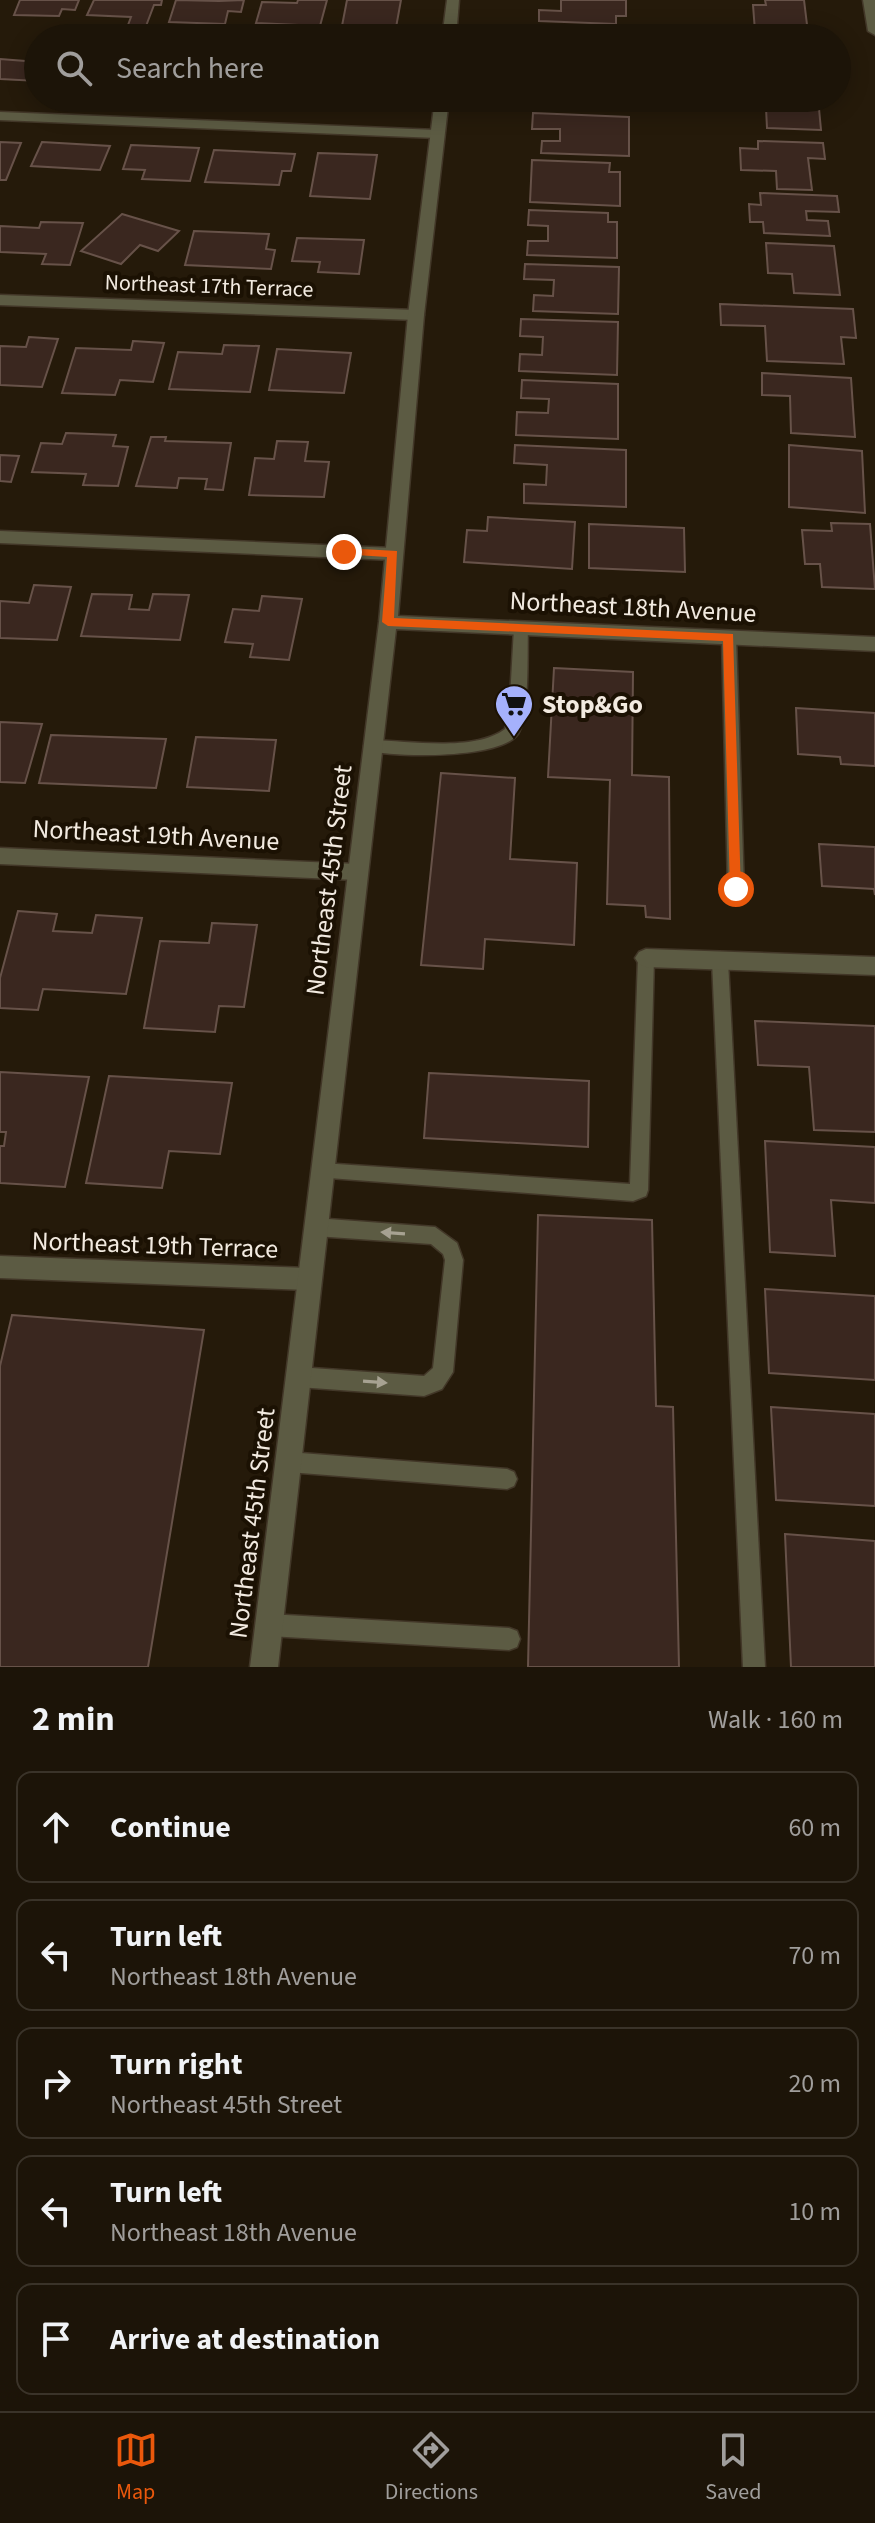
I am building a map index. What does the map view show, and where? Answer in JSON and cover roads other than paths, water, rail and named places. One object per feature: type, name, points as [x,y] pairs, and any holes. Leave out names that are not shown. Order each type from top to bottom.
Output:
[{"type":"street","points":[[450,24],[453,0]]},
{"type":"street","points":[[869,0],[875,31]]},
{"type":"street","name":"Northeast 45th Street","points":[[264,1667],[388,622],[416,315],[440,112]]},
{"type":"street","points":[[0,116],[437,134]]},
{"type":"street","name":"Northeast 17th Terrace","points":[[0,300],[416,315]]},
{"type":"street","points":[[0,537],[393,554]]},
{"type":"street","name":"Northeast 18th Avenue","points":[[388,622],[875,644]]},
{"type":"street","name":"Northeast 19th Avenue","points":[[0,856],[357,872]]},
{"type":"street","points":[[646,958],[875,966]]},
{"type":"street","name":"Northeast 19th Terrace","points":[[0,1267],[308,1279]]},
{"type":"lane","points":[[372,746],[480,747],[499,743],[511,732],[515,717],[521,628]]},
{"type":"lane","points":[[729,637],[736,889]]},
{"type":"lane","points":[[322,1171],[633,1193],[639,1190],[646,958]]},
{"type":"lane","points":[[720,961],[754,1667]]},
{"type":"lane","points":[[298,1377],[424,1386],[435,1382],[443,1372],[454,1260],[444,1241],[435,1236],[315,1227]]},
{"type":"lane","points":[[288,1462],[507,1479]]},
{"type":"lane","points":[[269,1625],[509,1639]]},
{"type":"place","name":"Stop&Go","points":[[514,738]]}]
